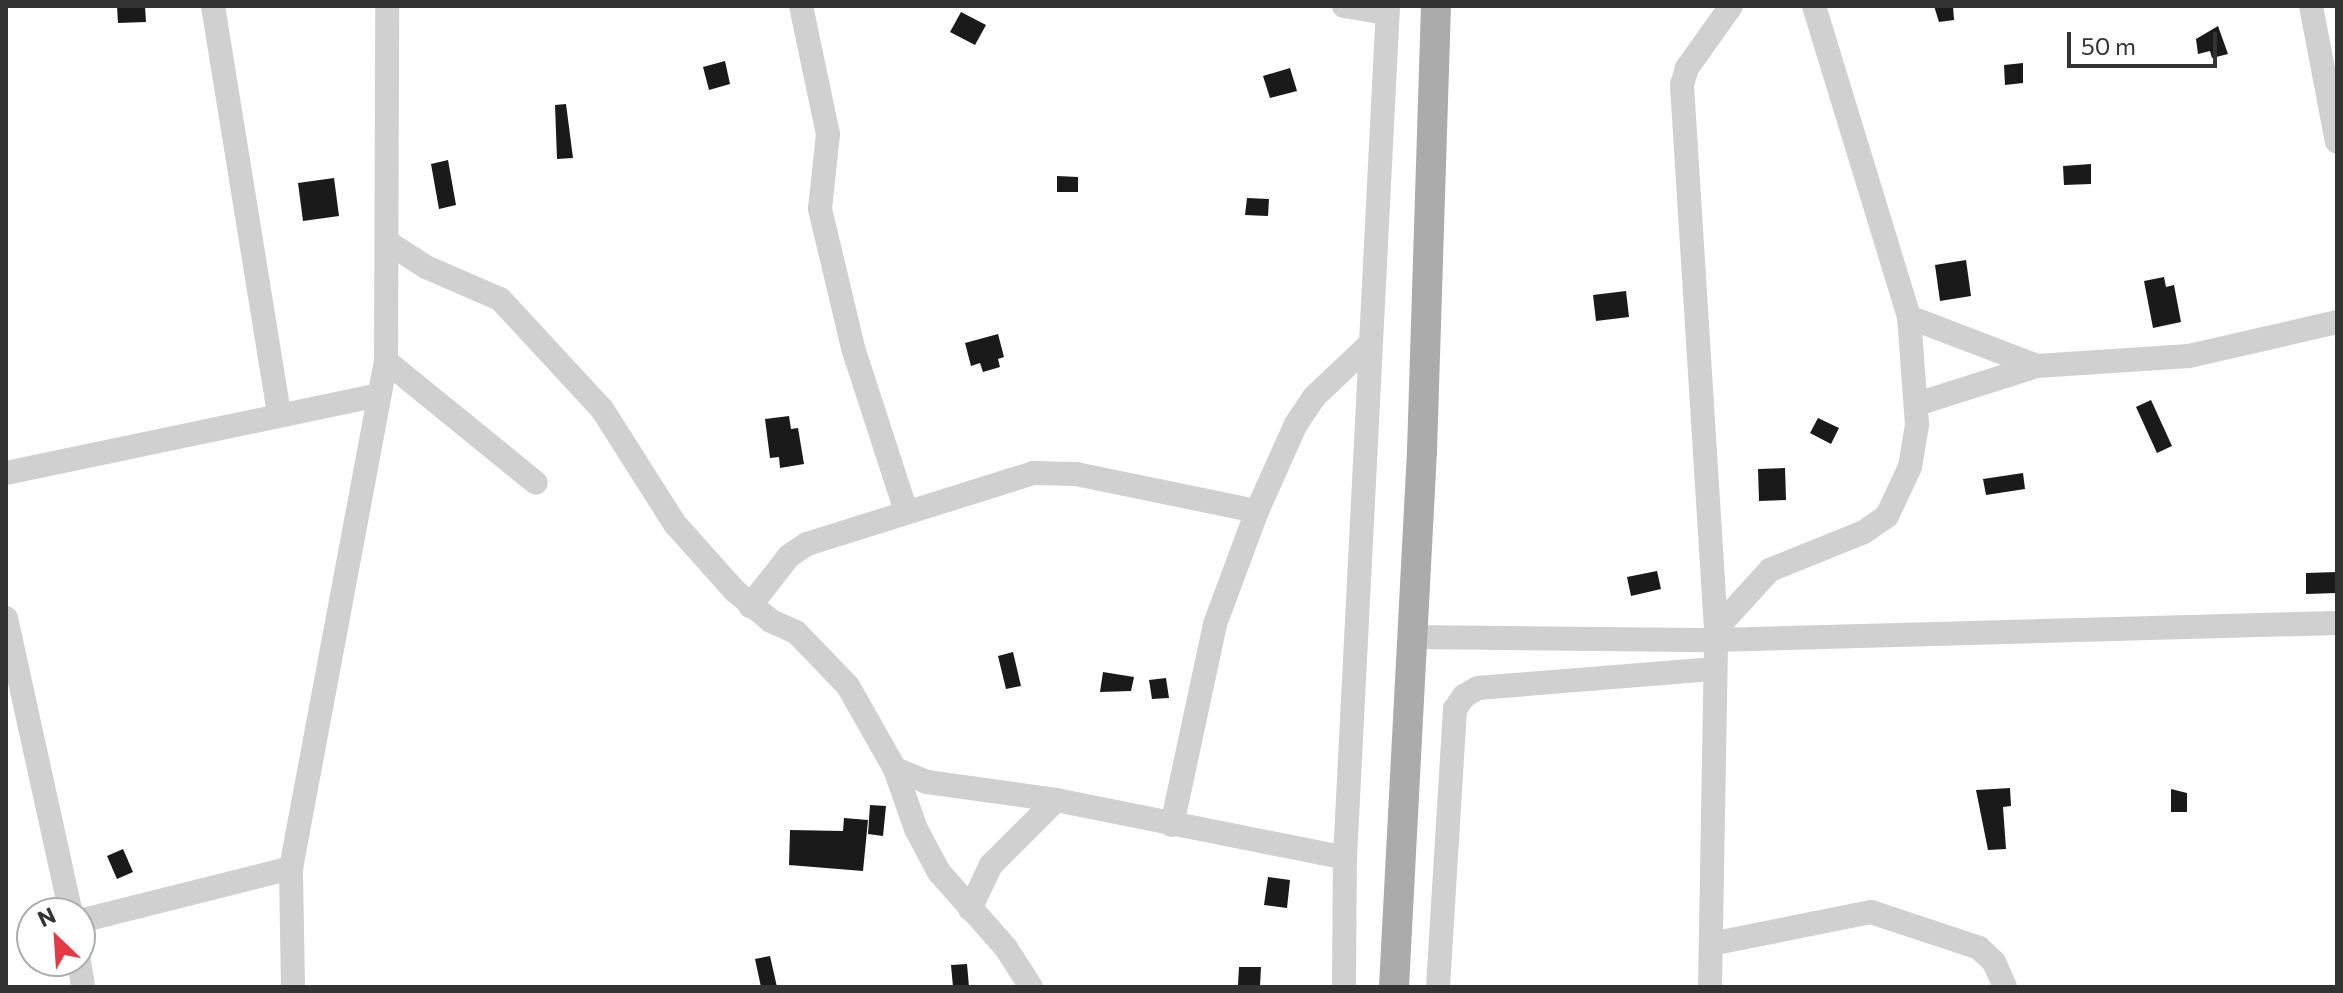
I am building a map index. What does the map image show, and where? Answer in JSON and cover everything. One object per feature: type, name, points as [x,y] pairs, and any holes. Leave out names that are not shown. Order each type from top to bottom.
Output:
[{"type":"main road","points":[[1394,987],[1414,637],[1436,6]]},
{"type":"street","points":[[213,6],[279,413]]},
{"type":"street","points":[[293,987],[291,868],[386,361],[389,243],[387,6]]},
{"type":"street","points":[[801,6],[828,134],[820,209],[853,348],[906,511]]},
{"type":"street","points":[[1344,6],[1388,9],[1368,346],[1368,462],[1345,858],[1344,987]]},
{"type":"street","points":[[1710,987],[1716,634],[1682,85],[1687,68],[1731,6]]},
{"type":"street","points":[[1716,634],[1770,570],[1864,532],[1887,516],[1910,467],[1917,404],[1909,317],[1814,6]]},
{"type":"street","points":[[2311,6],[2337,142]]},
{"type":"street","points":[[389,243],[426,267],[500,299],[584,387],[675,524],[750,606],[796,632],[848,686],[895,769],[925,850],[970,909],[1006,948],[1031,987]]},
{"type":"street","points":[[1909,317],[2037,366]]},
{"type":"street","points":[[1917,404],[2037,366],[2189,356],[2337,322]]},
{"type":"street","points":[[1172,825],[1215,624],[1257,511],[1296,424],[1314,397],[1368,346]]},
{"type":"street","points":[[386,361],[536,483]]},
{"type":"street","points":[[6,473],[279,413],[379,395]]},
{"type":"street","points":[[750,606],[789,556],[807,544],[1033,473],[1076,474],[1257,511]]},
{"type":"street","points":[[6,618],[67,897]]},
{"type":"street","points":[[1414,637],[2337,623]]},
{"type":"street","points":[[1438,987],[1455,709],[1464,696],[1478,688],[1715,669]]},
{"type":"street","points":[[895,769],[927,782],[1056,800],[1345,858]]},
{"type":"street","points":[[970,909],[991,865],[1056,800]]},
{"type":"street","points":[[96,917],[291,868]]},
{"type":"street","points":[[1711,944],[1871,912],[1979,948],[1994,962],[2005,987]]},
{"type":"building","points":[[117,6],[145,6],[146,22],[118,23]]},
{"type":"building","points":[[1934,6],[1953,6],[1954,20],[1939,22]]},
{"type":"building","points":[[961,12],[986,25],[975,45],[950,32]]},
{"type":"building","points":[[2218,26],[2228,54],[2212,58],[2210,51],[2198,54],[2196,39]]},
{"type":"building","points":[[725,61],[730,84],[709,90],[703,67]]},
{"type":"building","points":[[2023,63],[2023,83],[2005,85],[2004,65]]},
{"type":"building","points":[[1290,68],[1297,91],[1270,98],[1263,76]]},
{"type":"building","points":[[566,104],[573,158],[557,159],[555,105]]},
{"type":"building","points":[[448,160],[456,205],[439,209],[431,164]]},
{"type":"building","points":[[2091,164],[2091,184],[2064,185],[2063,166]]},
{"type":"building","points":[[1057,176],[1078,177],[1078,192],[1057,192]]},
{"type":"building","points":[[334,178],[339,216],[303,221],[298,183]]},
{"type":"building","points":[[1247,198],[1269,199],[1268,216],[1245,215]]},
{"type":"building","points":[[1966,260],[1971,296],[1940,301],[1935,265]]},
{"type":"building","points":[[2164,277],[2166,287],[2174,285],[2181,322],[2153,328],[2144,281]]},
{"type":"building","points":[[1626,291],[1629,317],[1596,321],[1593,295]]},
{"type":"building","points":[[998,334],[1004,357],[998,359],[1000,367],[983,372],[980,363],[971,366],[965,343]]},
{"type":"building","points":[[2151,400],[2172,446],[2157,453],[2136,407]]},
{"type":"building","points":[[789,416],[791,429],[798,428],[804,464],[780,468],[779,457],[770,458],[765,419]]},
{"type":"building","points":[[1818,418],[1839,428],[1831,444],[1810,433]]},
{"type":"building","points":[[1785,468],[1786,500],[1759,501],[1758,469]]},
{"type":"building","points":[[2023,473],[2025,489],[1986,495],[1983,479]]},
{"type":"building","points":[[1657,571],[1661,589],[1631,596],[1627,577]]},
{"type":"building","points":[[2337,572],[2337,593],[2306,594],[2306,573]]},
{"type":"building","points":[[1013,652],[1021,686],[1006,689],[998,656]]},
{"type":"building","points":[[1103,672],[1134,677],[1131,691],[1100,692]]},
{"type":"building","points":[[1166,678],[1169,698],[1152,699],[1149,680]]},
{"type":"building","points":[[2010,788],[2011,806],[2003,807],[2006,849],[1988,850],[1976,790]]},
{"type":"building","points":[[2171,789],[2187,793],[2187,812],[2171,812]]},
{"type":"building","points":[[870,805],[886,806],[883,836],[868,834]]},
{"type":"building","points":[[844,818],[868,820],[863,871],[789,865],[790,830],[843,831]]},
{"type":"building","points":[[123,849],[133,872],[117,879],[107,856]]},
{"type":"building","points":[[1268,877],[1290,880],[1287,908],[1264,905]]},
{"type":"building","points":[[770,956],[777,987],[761,987],[755,959]]},
{"type":"building","points":[[967,964],[969,987],[953,987],[951,965]]},
{"type":"building","points":[[1239,967],[1261,967],[1260,986],[1238,985]]}]
